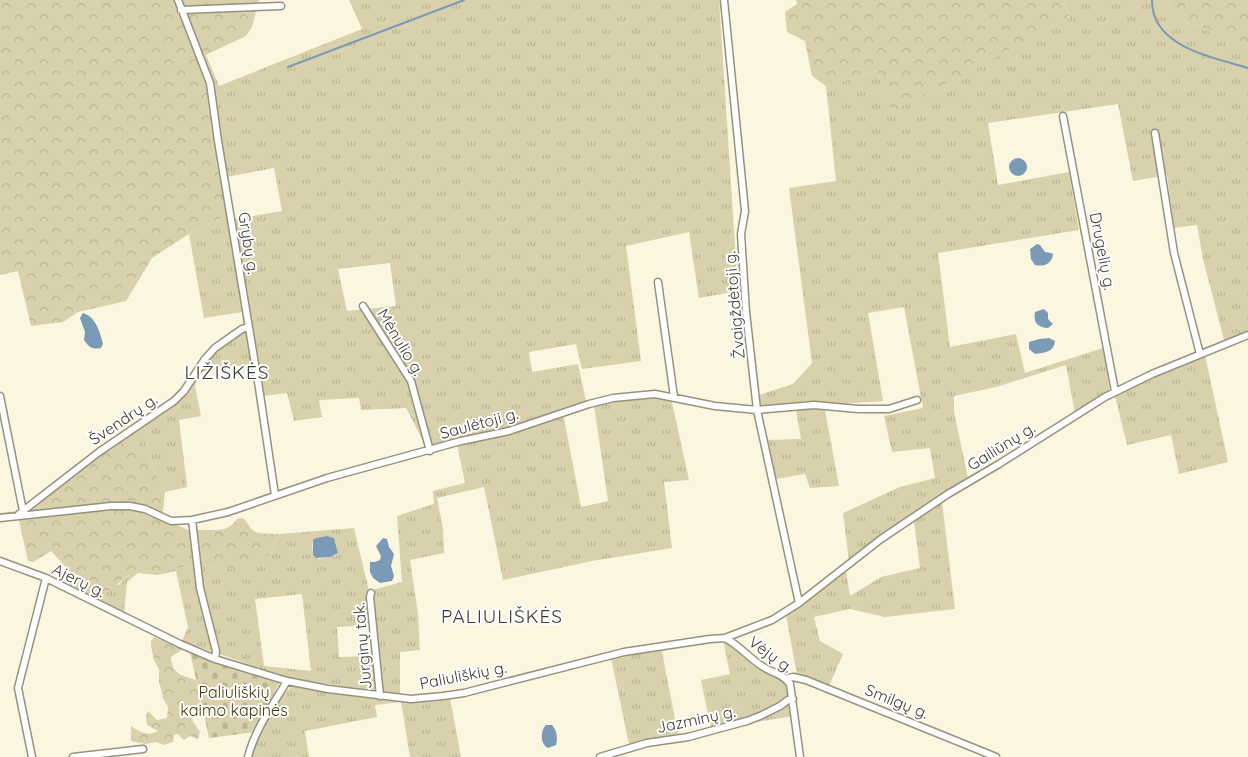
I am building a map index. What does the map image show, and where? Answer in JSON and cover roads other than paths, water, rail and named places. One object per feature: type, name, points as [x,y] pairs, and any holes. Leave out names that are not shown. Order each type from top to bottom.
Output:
[{"type":"street","name":"Grybų g.","points":[[178,0],[210,83],[275,496]]},
{"type":"street","name":"Žvaigždėtoji g.","points":[[724,0],[745,212],[741,234],[746,312],[757,410],[799,604]]},
{"type":"street","points":[[181,10],[281,6]]},
{"type":"street","name":"Drugelių g.","points":[[1063,116],[1115,391]]},
{"type":"street","points":[[1155,133],[1174,253],[1200,354]]},
{"type":"street","points":[[658,282],[674,397]]},
{"type":"street","name":"Mėnulio g.","points":[[362,306],[411,381],[430,451]]},
{"type":"street","name":"Švendrų g.","points":[[0,518],[20,513],[107,446],[174,401],[184,391],[205,359],[215,348],[242,329],[248,327]]},
{"type":"street","name":"Gailiūnų g.","points":[[787,611],[799,604],[881,538],[948,494],[1115,391],[1248,335]]},
{"type":"street","name":"Saulėtoji g.","points":[[20,513],[130,506],[145,508],[171,520],[192,520],[228,512],[327,478],[461,441],[509,431],[590,404],[640,394],[674,397],[715,406],[757,410],[814,405],[858,409],[890,409],[917,400]]},
{"type":"street","points":[[0,396],[20,513]]},
{"type":"street","points":[[192,520],[200,588],[216,651],[215,659]]},
{"type":"street","name":"Ajerų g.","points":[[0,561],[46,578],[144,628]]},
{"type":"street","points":[[32,757],[18,688],[46,578]]},
{"type":"street","name":"Jurginų tak.","points":[[371,593],[380,696]]},
{"type":"street","name":"Paliuliškių g.","points":[[144,628],[215,659],[288,680],[328,689],[410,699],[443,696],[480,689],[624,652],[710,638],[725,638],[759,625],[787,611]]},
{"type":"street","name":"Vėjų g.","points":[[725,638],[758,664],[786,679],[790,684],[800,757]]},
{"type":"street","name":"Smilgų g.","points":[[786,679],[793,677],[806,680],[996,757]]},
{"type":"street","points":[[248,757],[258,730],[288,680]]},
{"type":"street","name":"Jazminų g.","points":[[600,757],[648,743],[688,737],[747,721],[793,699]]},
{"type":"street","points":[[976,748],[977,757]]},
{"type":"street","points":[[73,757],[143,749]]},
{"type":"water","points":[[1014,158],[1022,158],[1027,163],[1025,174],[1014,176],[1009,171],[1009,163]]},
{"type":"water","points":[[1037,244],[1045,252],[1053,254],[1047,264],[1041,266],[1035,265],[1031,259],[1030,249]]},
{"type":"water","points":[[1044,309],[1048,313],[1048,319],[1053,324],[1048,328],[1041,327],[1035,319],[1035,312]]},
{"type":"water","points":[[83,313],[91,318],[97,326],[103,344],[101,348],[95,349],[84,340],[85,332],[80,318]]},
{"type":"water","points":[[1049,338],[1055,341],[1051,350],[1035,354],[1029,349],[1029,342]]},
{"type":"water","points":[[327,536],[334,538],[338,553],[331,557],[316,558],[313,555],[313,540]]},
{"type":"water","points":[[383,538],[387,539],[389,547],[394,554],[391,566],[394,576],[392,581],[380,583],[373,578],[370,572],[370,562],[380,560],[381,556],[376,546]]},
{"type":"water","points":[[546,725],[552,725],[557,737],[556,745],[548,748],[543,744],[542,737]]},
{"type":"waterway","points":[[288,67],[464,0]]},
{"type":"waterway","points":[[1152,0],[1154,16],[1162,29],[1173,39],[1186,48],[1248,68]]},
{"type":"district","name":"LIŽIŠKĖS","points":[[227,372]]},
{"type":"district","name":"PALIULIŠKĖS","points":[[502,616]]},
{"type":"park label","name":"Paliuliškių kaimo kapinės","points":[[234,701]]}]
